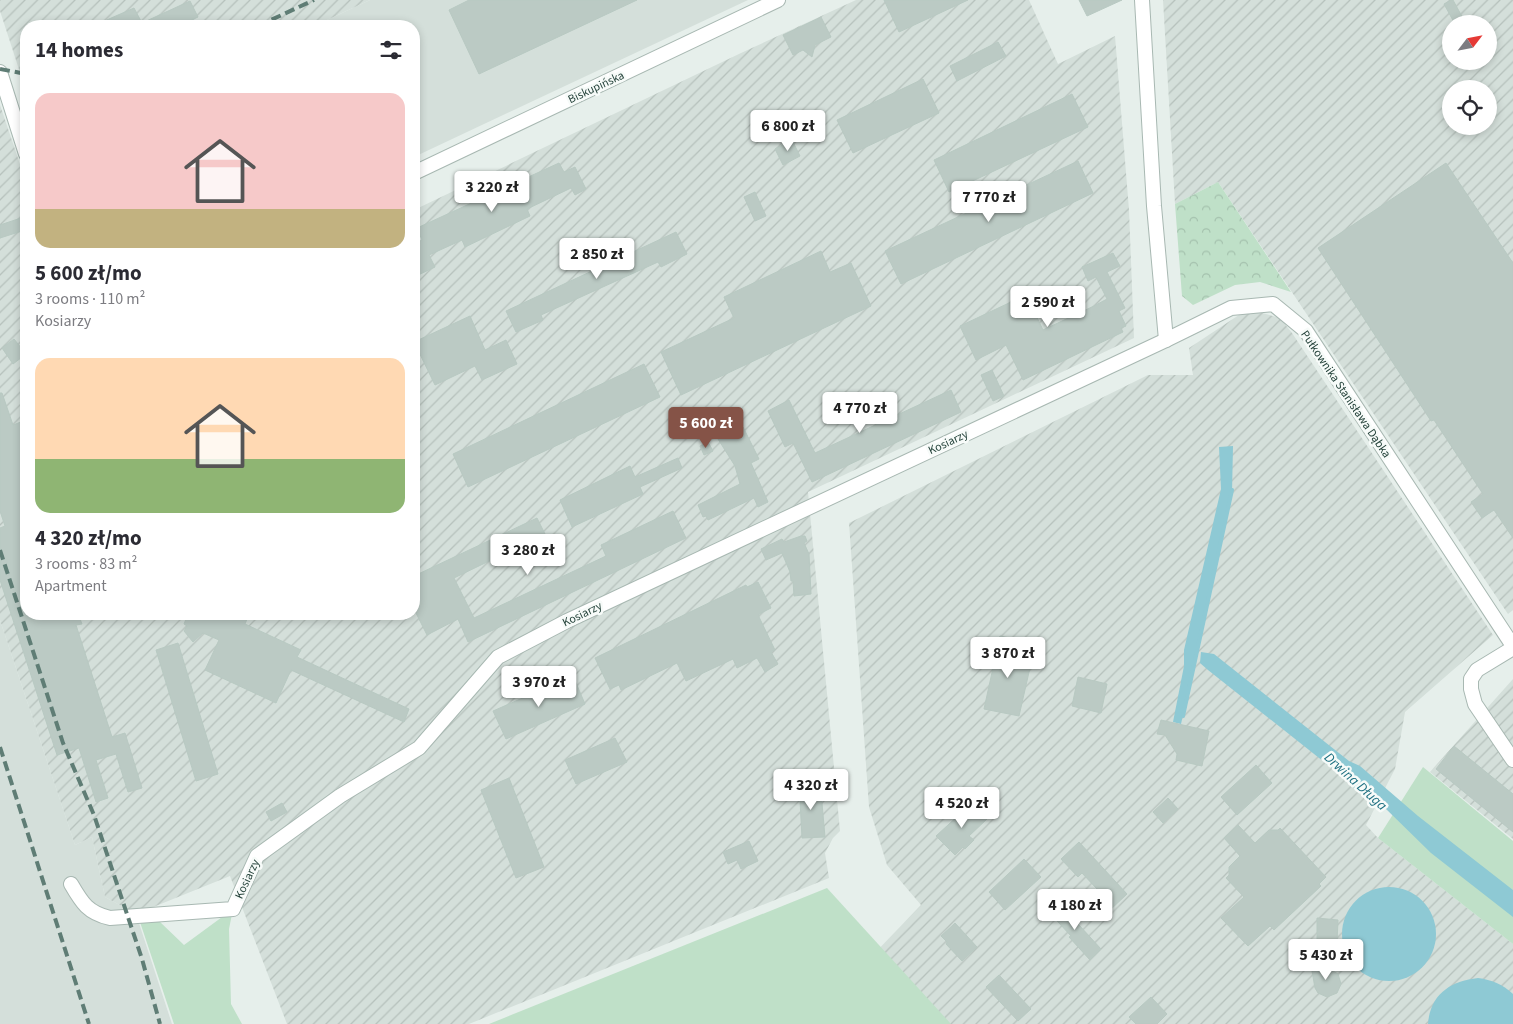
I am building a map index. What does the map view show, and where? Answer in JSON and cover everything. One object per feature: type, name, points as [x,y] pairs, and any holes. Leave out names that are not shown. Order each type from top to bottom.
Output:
[{"type":"street","name":"Biskupińska","points":[[420,170],[778,0]]},
{"type":"street","points":[[1142,0],[1154,206],[1166,340]]},
{"type":"street","points":[[0,72],[20,135]]},
{"type":"street","name":"Pułkownika Stanisława Dąbka","points":[[1166,340],[1230,308],[1273,304],[1306,331],[1513,647],[1477,670],[1471,679],[1470,688],[1475,704],[1513,760]]},
{"type":"street","name":"Kosiarzy","points":[[71,884],[79,899],[89,910],[110,918],[233,909],[257,856],[340,796],[419,748],[498,658],[567,621],[1166,340]]},
{"type":"shaded area","points":[[0,0],[370,0],[327,20],[20,20],[20,73],[0,11]]},
{"type":"shaded area","points":[[370,0],[748,0],[420,154],[420,20],[327,20]]},
{"type":"shaded area","points":[[856,0],[1029,0],[1058,64],[1115,36],[1129,210],[1134,338],[808,492],[840,831],[833,838],[825,853],[829,878],[469,1024],[287,1024],[230,876],[136,914],[105,897],[92,837],[75,845],[0,620],[0,105],[20,164],[20,620],[420,620],[420,207]]},
{"type":"shaded area","points":[[1163,0],[1513,0],[1513,610],[1508,614],[1218,182],[1175,204]]},
{"type":"shaded area","points":[[1259,312],[1280,318],[1292,333],[1493,635],[1405,712],[1395,769],[1366,825],[1378,838],[1513,944],[1513,1024],[934,1024],[871,957],[921,905],[887,865],[869,807],[849,523],[1148,375],[1193,375],[1189,348],[1242,313]]},
{"type":"shaded area","points":[[0,620],[75,845],[92,837],[105,897],[136,914],[172,1024],[0,1024]]},
{"type":"shaded area","points":[[1513,679],[1513,839],[1430,772]]},
{"type":"green space","points":[[1218,182],[1291,292],[1260,282],[1235,285],[1193,305],[1182,296],[1175,204]]},
{"type":"green space","points":[[1423,767],[1513,841],[1513,944],[1378,838]]},
{"type":"green space","points":[[827,888],[951,1024],[489,1024]]},
{"type":"green space","points":[[233,909],[229,929],[231,1004],[242,1024],[174,1024],[140,922],[160,922],[184,945]]},
{"type":"water","points":[[1233,446],[1232,493],[1181,724],[1173,722],[1184,666],[1184,650],[1221,489],[1219,447]]},
{"type":"water","name":"Drwina Długa","points":[[1201,652],[1214,654],[1349,761],[1360,766],[1418,816],[1513,890],[1513,917],[1431,853],[1385,808],[1375,807],[1338,773],[1208,670],[1200,663]]},
{"type":"water","points":[[1389,887],[1407,891],[1422,901],[1432,916],[1436,934],[1432,952],[1422,967],[1407,977],[1389,981],[1371,977],[1356,967],[1346,952],[1342,934],[1346,916],[1356,901],[1371,891]]},
{"type":"water","points":[[1478,978],[1497,983],[1513,994],[1513,1024],[1428,1024],[1433,1005],[1444,991],[1459,982]]},
{"type":"building","points":[[469,0],[637,0],[479,74],[449,10]]},
{"type":"building","points":[[884,0],[968,0],[899,32]]},
{"type":"building","points":[[1079,0],[1122,0],[1087,16]]},
{"type":"building","points":[[1453,0],[1461,15],[1450,15],[1444,4]]},
{"type":"building","points":[[190,1],[198,17],[191,20],[149,20]]},
{"type":"building","points":[[134,8],[140,20],[107,20]]},
{"type":"building","points":[[821,17],[831,37],[815,45],[812,57],[803,50],[793,55],[783,35]]},
{"type":"building","points":[[998,42],[1006,56],[957,81],[950,66]]},
{"type":"building","points":[[923,79],[939,113],[853,153],[837,120]]},
{"type":"building","points":[[1072,94],[1088,127],[949,192],[934,160]]},
{"type":"building","points":[[792,140],[800,156],[783,165],[775,149]]},
{"type":"building","points":[[1078,161],[1093,193],[901,284],[885,251]]},
{"type":"building","points":[[559,163],[564,172],[575,167],[586,189],[575,195],[571,188],[527,209],[530,216],[465,247],[462,240],[429,255],[435,267],[420,274],[420,241],[422,240],[420,227]]},
{"type":"building","points":[[1446,163],[1513,263],[1513,538],[1494,510],[1482,518],[1471,502],[1483,494],[1434,420],[1431,421],[1318,248]]},
{"type":"building","points":[[755,192],[766,216],[755,221],[744,197]]},
{"type":"building","points":[[20,218],[20,232],[0,238],[0,225]]},
{"type":"building","points":[[676,232],[687,254],[661,267],[658,262],[541,315],[543,320],[516,332],[506,311]]},
{"type":"building","points":[[821,251],[830,272],[851,263],[871,306],[681,395],[661,352],[734,318],[724,297]]},
{"type":"building","points":[[1113,253],[1120,266],[1107,272],[1125,308],[1119,311],[1126,326],[1121,328],[1123,332],[1023,380],[1006,345],[976,360],[960,326],[1026,295],[1043,330],[1094,306],[1107,299],[1096,277],[1088,281],[1082,267]]},
{"type":"building","points":[[470,316],[485,350],[506,340],[517,364],[482,380],[475,366],[435,385],[420,354],[420,339]]},
{"type":"building","points":[[14,339],[20,346],[20,359],[13,364],[2,348]]},
{"type":"building","points":[[644,364],[660,397],[468,487],[453,454]]},
{"type":"building","points":[[992,370],[1004,396],[993,401],[981,375]]},
{"type":"building","points":[[951,390],[961,412],[812,482],[793,443],[785,447],[768,411],[789,400],[815,453]]},
{"type":"building","points":[[0,393],[2,393],[13,425],[20,422],[20,620],[80,620],[82,624],[76,625],[112,737],[125,733],[142,788],[128,792],[116,754],[96,760],[108,798],[96,802],[79,748],[57,755],[0,580],[0,528],[5,526],[0,511]]},
{"type":"building","points":[[743,427],[759,459],[751,463],[768,502],[758,507],[754,498],[708,520],[706,516],[703,517],[698,505],[740,484],[735,466],[718,439]]},
{"type":"building","points":[[708,442],[713,451],[704,455],[700,446]]},
{"type":"building","points":[[678,458],[682,468],[640,487],[643,494],[572,527],[560,500],[630,466],[635,477]]},
{"type":"building","points":[[673,511],[686,538],[468,642],[458,619],[427,635],[420,620],[420,573],[537,518],[545,534],[454,578],[474,618],[606,556],[601,545]]},
{"type":"building","points":[[805,536],[807,541],[804,543],[809,554],[811,594],[794,596],[793,581],[791,581],[790,572],[782,553],[766,560],[761,549],[782,539],[784,542]]},
{"type":"building","points":[[758,582],[771,608],[759,614],[759,617],[775,650],[771,652],[778,664],[765,672],[757,658],[737,668],[733,659],[686,681],[677,663],[621,690],[619,685],[610,689],[595,658],[746,585],[747,587]]},
{"type":"building","points":[[186,620],[247,620],[245,624],[301,650],[297,657],[409,709],[404,722],[291,670],[276,703],[205,670],[219,640],[203,633],[193,642],[184,631],[187,626],[184,624]]},
{"type":"building","points":[[1000,636],[1019,640],[1016,655],[1032,659],[1019,716],[984,709]]},
{"type":"building","points":[[178,643],[218,774],[196,781],[156,650]]},
{"type":"building","points":[[573,676],[585,704],[506,739],[493,711]]},
{"type":"building","points":[[1078,677],[1107,684],[1101,713],[1072,706]]},
{"type":"building","points":[[1161,720],[1209,731],[1202,766],[1176,760],[1177,754],[1165,735],[1157,734]]},
{"type":"building","points":[[615,738],[627,762],[576,784],[565,760]]},
{"type":"building","points":[[1454,746],[1513,794],[1513,832],[1436,769]]},
{"type":"building","points":[[1256,765],[1272,783],[1237,815],[1221,797]]},
{"type":"building","points":[[509,778],[544,867],[516,878],[481,790]]},
{"type":"building","points":[[817,781],[817,793],[821,792],[825,837],[802,838],[799,782]]},
{"type":"building","points":[[1168,798],[1178,809],[1163,823],[1153,812]]},
{"type":"building","points":[[282,803],[287,812],[271,821],[266,812]]},
{"type":"building","points":[[972,803],[987,819],[969,836],[974,840],[955,855],[936,836]]},
{"type":"building","points":[[1238,825],[1255,843],[1269,830],[1278,830],[1280,828],[1326,877],[1319,884],[1321,886],[1274,930],[1270,926],[1248,946],[1221,918],[1244,897],[1226,878],[1229,875],[1229,867],[1240,856],[1224,838]]},
{"type":"building","points":[[749,841],[758,861],[741,869],[737,860],[728,864],[723,852]]},
{"type":"building","points":[[1079,842],[1127,894],[1109,911],[1093,893],[1097,889],[1082,873],[1078,877],[1061,859]]},
{"type":"building","points":[[1024,859],[1041,877],[1005,910],[989,892]]},
{"type":"building","points":[[1057,901],[1101,949],[1090,960],[1047,910]]},
{"type":"building","points":[[1317,918],[1338,920],[1337,943],[1317,942]]},
{"type":"building","points":[[955,923],[977,947],[962,961],[941,936]]},
{"type":"building","points":[[1310,960],[1316,967],[1338,974],[1341,984],[1337,993],[1327,997],[1318,993],[1315,988]]},
{"type":"building","points":[[999,975],[1031,1009],[1018,1021],[986,987]]},
{"type":"building","points":[[1151,997],[1167,1014],[1157,1024],[1136,1024],[1129,1017]]},
{"type":"waterway","points":[[1183,716],[1232,490]]},
{"type":"railway","points":[[271,20],[314,0]]},
{"type":"railway","points":[[0,69],[20,73]]},
{"type":"railway","points":[[0,550],[20,611]]},
{"type":"railway","points":[[23,620],[63,743],[94,815],[142,959],[160,1024]]},
{"type":"railway","points":[[0,747],[89,1024]]}]
